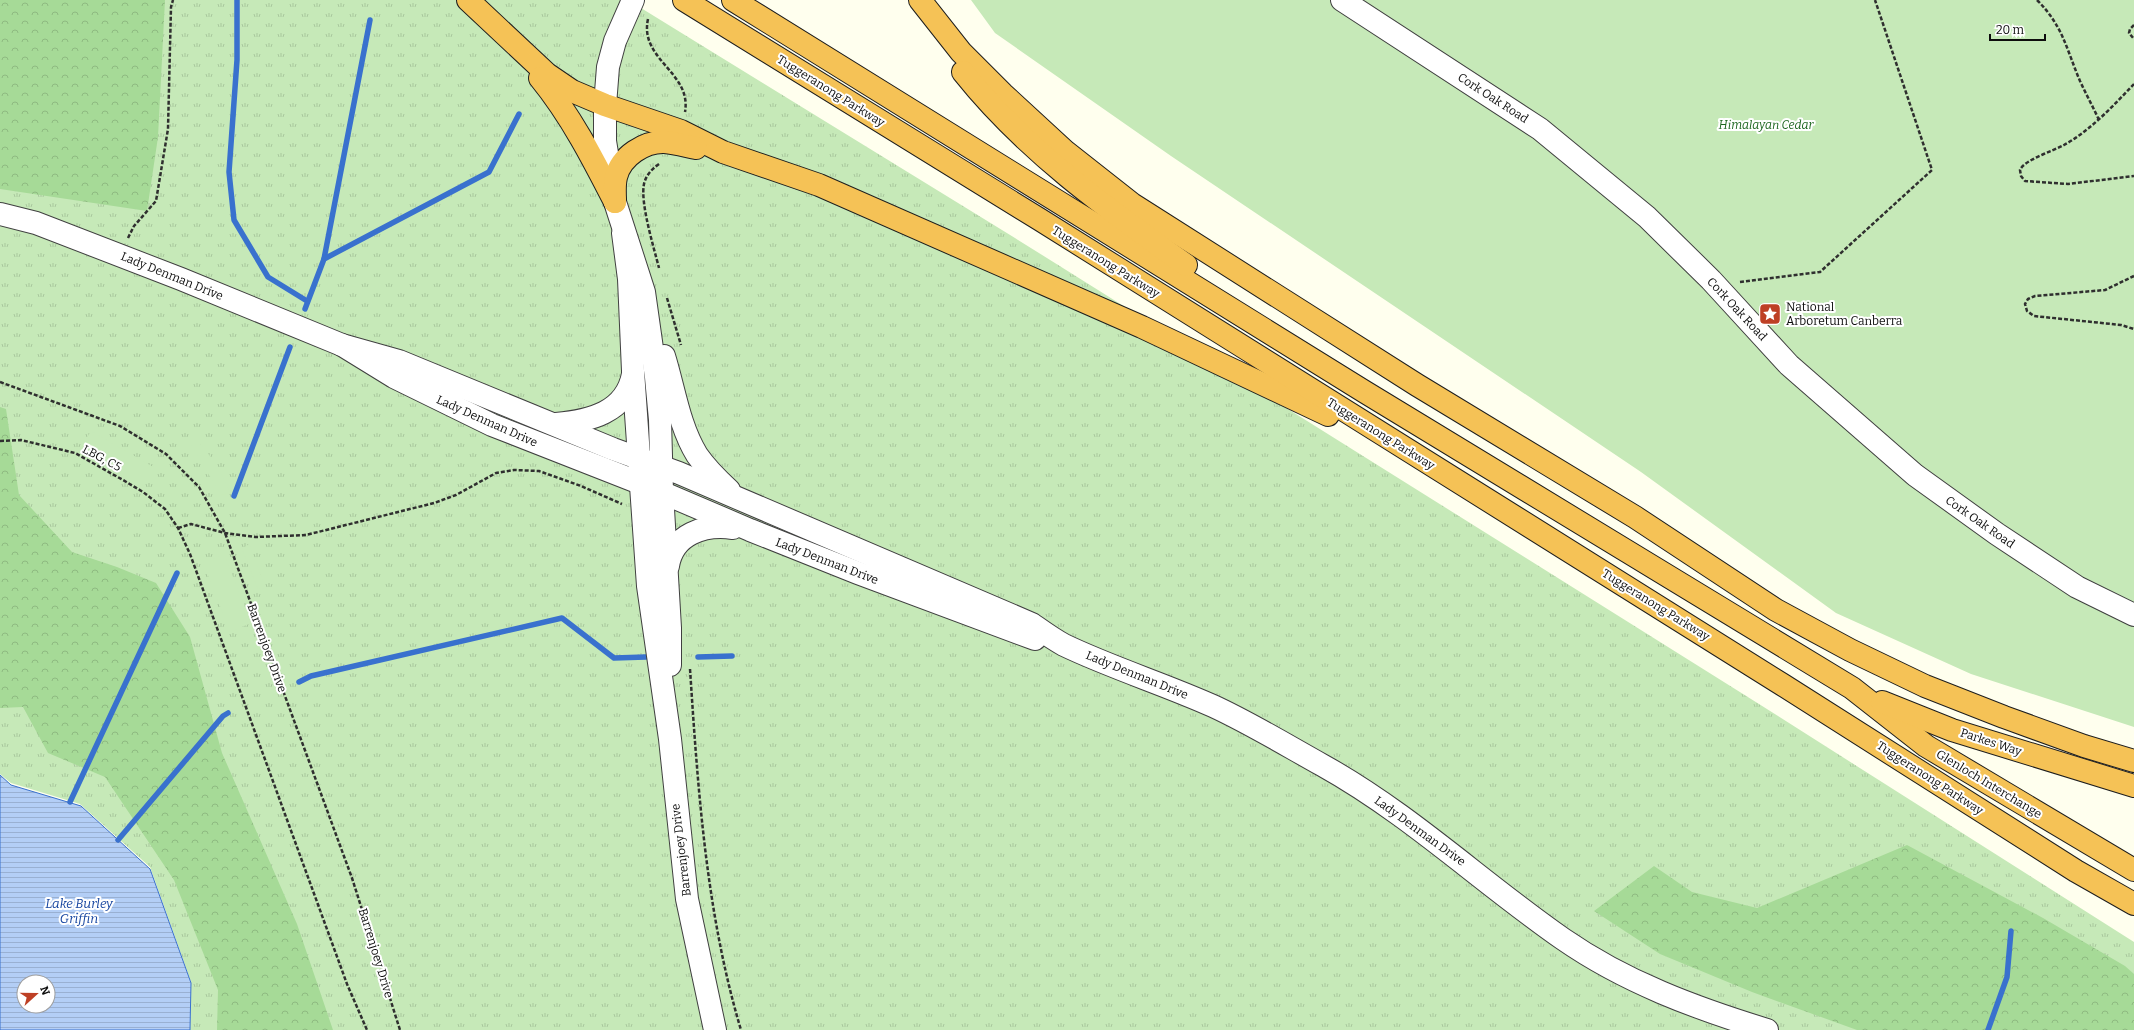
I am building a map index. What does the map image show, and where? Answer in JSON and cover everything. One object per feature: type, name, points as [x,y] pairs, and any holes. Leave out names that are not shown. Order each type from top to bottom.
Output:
[{"type":"highway","points":[[468,0],[553,79],[572,91],[680,138],[819,185],[1135,324],[1356,428],[1445,474]]},
{"type":"highway","name":"Tuggeranong Parkway","points":[[684,0],[1039,219],[1783,685],[2076,871]]},
{"type":"highway","points":[[733,0],[1365,392],[1852,688]]},
{"type":"highway","points":[[916,0],[939,39],[965,74],[1000,115],[1041,154],[1100,203],[1365,392]]},
{"type":"highway","points":[[920,0],[961,52],[1003,94],[1066,152],[1132,204],[1410,381],[1634,517],[1776,610],[1850,650],[1925,686],[2004,717],[2084,746],[2134,761]]},
{"type":"highway","points":[[506,36],[555,96],[587,148],[615,202]]},
{"type":"highway","points":[[615,202],[616,176],[625,160],[649,144],[680,138]]},
{"type":"highway","name":"Parkes Way","points":[[1852,688],[1952,730],[2134,786]]},
{"type":"highway","name":"Glenloch Interchange","points":[[1852,688],[1926,746],[2134,870]]},
{"type":"highway","points":[[2076,871],[2134,904]]},
{"type":"highway","points":[[2076,871],[2134,914]]},
{"type":"street","points":[[633,0],[619,30],[611,54],[605,105],[606,147],[615,202],[624,233],[630,279],[633,371],[640,483]]},
{"type":"street","name":"Cork Oak Road","points":[[1342,0],[1540,129],[1647,217],[1710,280],[1789,365],[1915,476],[1997,534],[2077,587],[2134,615]]},
{"type":"street","name":"Lady Denman Drive","points":[[0,214],[36,223],[121,255],[342,345],[399,361],[638,459],[661,467],[1032,624],[1063,644],[1215,707],[1323,765],[1378,800],[1422,830],[1563,939],[1626,977],[1692,1006],[1768,1030]]},
{"type":"street","points":[[624,233],[650,274],[689,439],[697,455],[708,469],[739,499]]},
{"type":"street","points":[[650,274],[660,420],[661,467]]},
{"type":"street","name":"Lady Denman Drive","points":[[342,345],[401,380],[492,425],[640,483],[750,530],[1029,638],[1063,644]]},
{"type":"street","points":[[553,424],[588,420],[600,416],[611,409],[626,392],[633,371]]},
{"type":"street","name":"Barrenjoey Drive","points":[[661,467],[670,628],[670,739]]},
{"type":"street","name":"Barrenjoey Drive","points":[[640,483],[648,593],[670,739],[687,899],[715,1030]]},
{"type":"street","points":[[667,573],[672,552],[680,541],[690,533],[702,528],[715,526],[750,530]]},
{"type":"path","points":[[121,255],[134,226],[156,201],[168,129],[170,7],[173,0]]},
{"type":"path","points":[[1710,280],[1743,282],[1820,272],[1932,170],[1875,0]]},
{"type":"path","points":[[2037,0],[2051,14],[2066,40],[2080,80],[2099,120]]},
{"type":"path","points":[[649,16],[647,30],[651,46],[681,84],[686,95],[686,109],[680,138],[670,155],[650,172],[644,185],[648,219],[650,274]]},
{"type":"path","points":[[2134,25],[2130,29],[2129,33],[2134,39]]},
{"type":"path","points":[[2134,84],[2099,120],[2066,144],[2024,164],[2020,170],[2022,179],[2028,182],[2068,184],[2134,176]]},
{"type":"path","points":[[2134,276],[2105,290],[2035,296],[2028,298],[2025,304],[2027,311],[2032,315],[2121,326],[2134,330]]},
{"type":"path","points":[[666,292],[683,351]]},
{"type":"path","name":"Barrenjoey Drive","points":[[0,382],[120,426],[166,454],[199,487],[225,532],[352,878],[400,1030]]},
{"type":"path","name":"LBG, C5","points":[[0,440],[21,440],[75,454],[143,492],[165,509],[178,528],[193,562],[347,984],[367,1030]]},
{"type":"path","points":[[178,528],[191,524],[255,537],[306,535],[434,503],[456,495],[496,473],[514,470],[539,471],[580,486],[642,513]]},
{"type":"path","points":[[690,664],[699,802],[706,860],[717,926],[741,1030]]},
{"type":"green space","points":[[0,0],[628,0],[1015,238],[1759,704],[2134,942],[2134,1030],[190,1030],[191,982],[150,867],[80,804],[11,783],[0,774]]},
{"type":"green space","points":[[0,0],[165,0],[158,137],[147,211],[0,189]]},
{"type":"green space","name":"National Arboretum Canberra","points":[[971,0],[2134,0],[2134,727],[1971,674],[1836,613],[1641,472],[1171,156],[995,33]]},
{"type":"green space","points":[[0,407],[6,409],[19,495],[72,552],[117,567],[156,583],[190,637],[222,753],[297,924],[333,1030],[217,1030],[218,990],[174,880],[105,777],[48,753],[23,707],[0,708]]},
{"type":"green space","points":[[91,431],[155,468],[143,484],[83,444]]},
{"type":"green space","points":[[197,440],[216,465],[230,493],[221,495],[191,445]]},
{"type":"green space","points":[[249,544],[266,588],[258,589],[242,549]]},
{"type":"green space","points":[[220,555],[226,559],[251,623],[230,632],[206,570],[212,560]]},
{"type":"green space","points":[[1907,845],[2043,918],[2125,966],[2134,974],[2134,1030],[1857,1030],[1752,992],[1660,954],[1594,911],[1654,866],[1692,892],[1757,908]]},
{"type":"water","name":"Lake Burley Griffin","points":[[0,775],[11,785],[81,806],[150,869],[191,983],[190,1030],[0,1030]]},
{"type":"waterway","points":[[237,0],[237,60],[229,172],[234,220],[268,277],[307,301]]},
{"type":"waterway","points":[[324,259],[370,20]]},
{"type":"waterway","points":[[305,309],[324,259],[489,172],[519,114]]},
{"type":"waterway","points":[[234,496],[290,347]]},
{"type":"waterway","points":[[70,802],[177,573]]},
{"type":"waterway","points":[[299,682],[311,676],[562,618],[614,658],[646,657]]},
{"type":"waterway","points":[[698,657],[732,656]]},
{"type":"waterway","points":[[118,840],[223,716],[228,713]]},
{"type":"waterway","points":[[1988,1030],[2007,977],[2011,931]]},
{"type":"place","name":"National Arboretum Canberra","points":[[1770,314]]},
{"type":"park label","name":"Himalayan Cedar","points":[[1766,125]]}]
